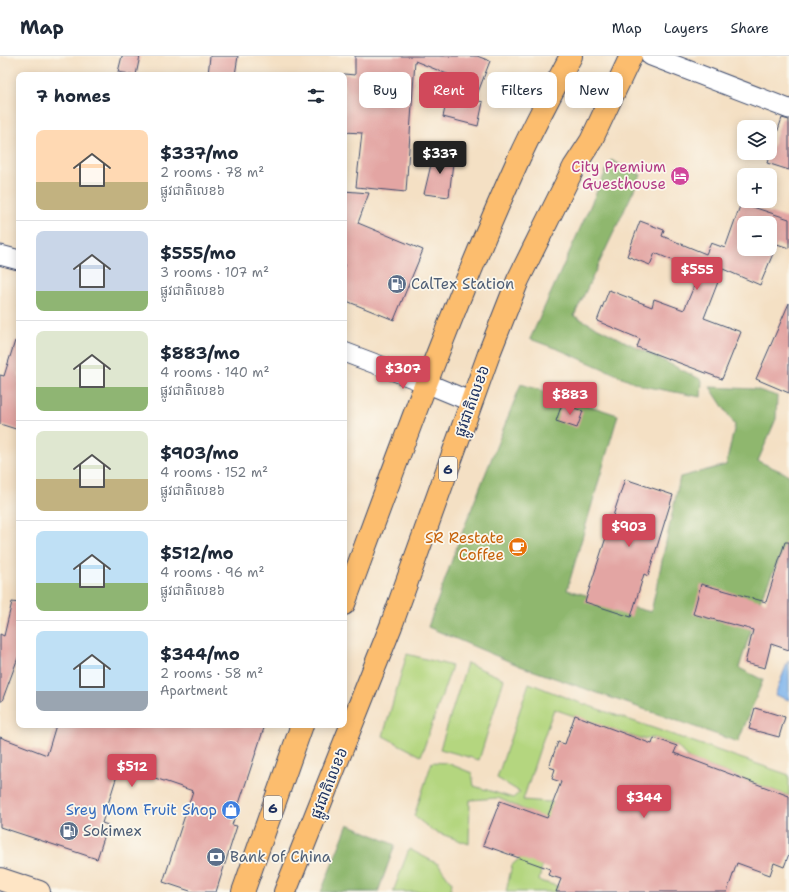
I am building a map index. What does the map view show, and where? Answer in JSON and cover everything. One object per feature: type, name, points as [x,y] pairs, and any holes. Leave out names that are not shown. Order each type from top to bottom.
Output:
[{"type":"main road","points":[[347,596],[426,383],[488,228],[516,164],[571,56]]},
{"type":"main road","name":"ផ្លូវជាតិលេខ៦","points":[[286,892],[391,626],[518,280],[574,167],[591,141],[631,56]]},
{"type":"main road","name":"6","points":[[243,892],[301,728]]},
{"type":"main road","points":[[0,879],[39,892]]},
{"type":"street","points":[[651,56],[789,109]]},
{"type":"street","points":[[0,255],[16,259]]},
{"type":"street","points":[[347,353],[472,402]]},
{"type":"green space","points":[[611,160],[641,175],[574,316],[702,380],[701,397],[643,386],[560,350],[530,339]]},
{"type":"green space","points":[[521,384],[618,415],[567,590],[651,612],[680,477],[726,465],[735,425],[710,387],[755,389],[777,396],[776,419],[758,461],[789,475],[789,538],[761,598],[739,668],[763,680],[738,742],[520,666],[428,627],[458,543]]},
{"type":"green space","points":[[407,654],[452,666],[421,756],[383,736]]},
{"type":"green space","points":[[467,663],[504,679],[479,760],[440,749]]},
{"type":"green space","points":[[529,683],[572,700],[789,775],[789,796],[689,759],[677,746],[654,738],[640,739],[554,709],[523,800],[550,802],[581,807],[557,831],[527,811],[498,798],[470,800],[469,844],[433,831],[414,816],[432,762],[447,763],[472,773],[474,786],[513,798],[520,792],[497,778]]},
{"type":"green space","points":[[348,824],[395,845],[378,892],[321,892]]},
{"type":"green space","points":[[409,849],[438,864],[452,883],[450,892],[393,892]]},
{"type":"green space","points":[[523,855],[542,866],[539,881],[558,886],[556,892],[506,892],[512,865]]},
{"type":"water","points":[[789,661],[789,700],[775,695]]},
{"type":"building","points":[[122,56],[140,56],[137,72],[118,72]]},
{"type":"building","points":[[210,56],[238,56],[235,72],[208,72]]},
{"type":"building","points":[[355,56],[477,56],[490,61],[479,90],[479,72],[442,72],[415,61],[406,192],[356,187],[362,133],[347,132],[347,74],[355,75]]},
{"type":"building","points":[[479,101],[483,102],[478,126],[443,117],[445,108],[479,108]]},
{"type":"building","points":[[782,118],[789,120],[789,170],[767,163],[768,160],[777,160],[777,133]]},
{"type":"building","points":[[434,152],[454,154],[449,197],[424,194]]},
{"type":"building","points":[[347,191],[369,193],[358,223],[423,250],[394,320],[347,301]]},
{"type":"building","points":[[739,208],[756,208],[789,219],[789,248],[777,244],[777,216],[737,216],[737,256],[772,256],[760,285],[723,269],[704,318],[741,332],[722,379],[637,347],[640,339],[597,321],[609,290],[652,307],[654,299],[684,310],[700,272],[655,253],[650,265],[627,256],[640,221],[664,230],[662,236],[706,254],[711,243],[725,248]]},
{"type":"building","points":[[789,303],[789,393],[756,379]]},
{"type":"building","points":[[16,341],[16,429],[0,424],[0,375],[4,376]]},
{"type":"building","points":[[562,404],[583,411],[577,428],[556,421]]},
{"type":"building","points":[[625,479],[673,495],[648,576],[644,574],[631,617],[585,602]]},
{"type":"building","points":[[785,542],[789,542],[789,650],[771,644],[765,668],[745,663],[753,630],[693,614],[701,584],[766,602]]},
{"type":"building","points":[[12,602],[16,603],[16,663],[2,701],[0,701],[0,634],[4,636]]},
{"type":"building","points":[[755,708],[785,717],[779,737],[749,729]]},
{"type":"building","points":[[575,715],[652,744],[654,738],[677,746],[674,753],[789,796],[789,854],[784,867],[774,863],[770,875],[737,863],[727,892],[556,892],[561,879],[548,875],[550,869],[483,845],[500,801],[547,818],[561,782],[552,779],[555,769],[549,767],[558,742],[565,744]]},
{"type":"building","points":[[55,728],[264,728],[232,825],[237,826],[216,892],[193,892],[163,882],[193,791],[120,766],[102,823],[108,825],[97,859],[0,827],[0,737],[47,755]]},
{"type":"place","name":"City Premium Guesthouse","points":[[680,176]]},
{"type":"place","name":"CalTex Station","points":[[397,284]]},
{"type":"place","name":"SR Restate Coffee","points":[[518,547]]},
{"type":"place","name":"Srey Mom Fruit Shop","points":[[231,810]]},
{"type":"place","name":"Sokimex","points":[[69,831]]},
{"type":"place","name":"Bank of China","points":[[216,857]]}]
